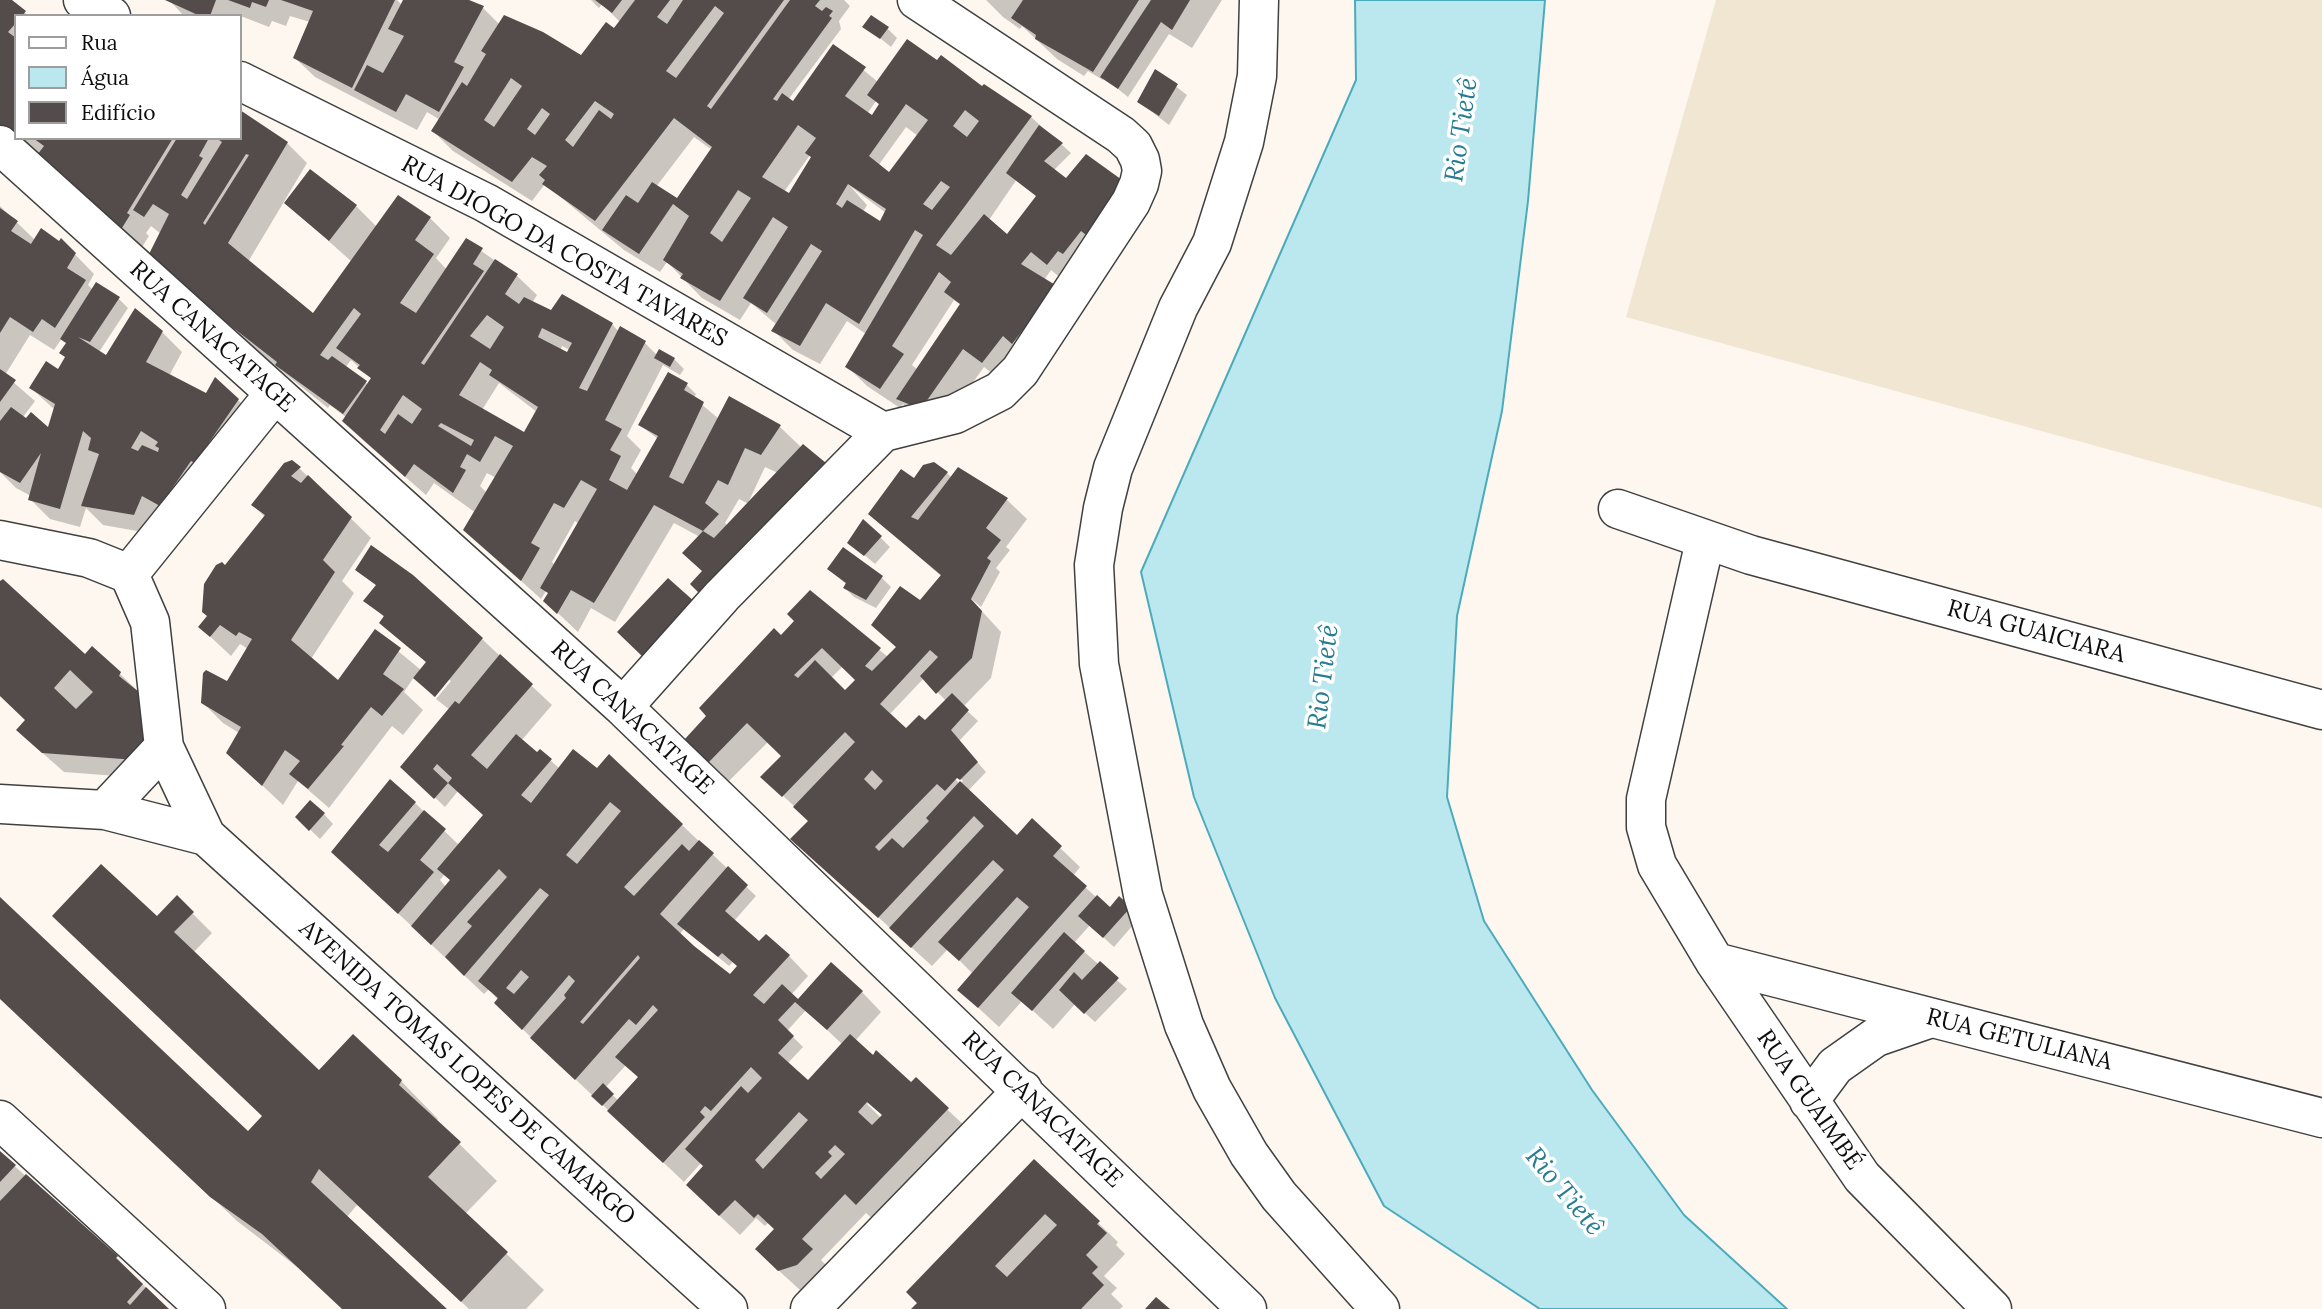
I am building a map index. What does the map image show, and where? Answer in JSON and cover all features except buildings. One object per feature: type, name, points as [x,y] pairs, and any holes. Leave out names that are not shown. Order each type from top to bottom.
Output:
[{"type":"street","points":[[83,0],[108,14]]},
{"type":"street","points":[[623,707],[722,596],[883,432],[955,414],[1000,391],[1020,371],[1132,202],[1142,171],[1133,146],[1121,135],[917,0]]},
{"type":"street","points":[[1259,0],[1257,76],[1244,142],[1212,243],[1178,308],[1114,468],[1106,498],[1094,565],[1098,664],[1143,895],[1184,1025],[1212,1089],[1249,1154],[1279,1196],[1380,1309]]},
{"type":"street","name":"RUA DIOGO DA COSTA TAVARES","points":[[242,81],[486,203],[883,432]]},
{"type":"street","name":"RUA CANACATAGE","points":[[0,145],[623,707],[1247,1309]]},
{"type":"street","points":[[0,540],[89,558],[129,574],[275,393]]},
{"type":"street","name":"RUA GUAICIARA","points":[[1618,509],[1751,555],[2322,710]]},
{"type":"street","name":"RUA GUAIMBÉ","points":[[1705,541],[1646,799],[1646,827],[1657,865],[1715,962],[1862,1177],[1992,1309]]},
{"type":"street","name":"AVENIDA TOMAS LOPES DE CAMARGO","points":[[129,574],[150,622],[164,747],[206,836],[728,1309]]},
{"type":"street","points":[[105,810],[164,747]]},
{"type":"street","name":"AVENIDA TOMAS LOPES DE CAMARGO","points":[[0,804],[105,810],[206,836]]},
{"type":"street","name":"RUA GETULIANA","points":[[1715,962],[2322,1118]]},
{"type":"street","points":[[1809,1101],[1835,1066],[1875,1037],[1931,1018]]},
{"type":"street","points":[[810,1309],[1023,1090]]},
{"type":"street","points":[[0,1120],[206,1309]]},
{"type":"shaded area","points":[[1716,0],[2322,0],[2322,508],[1626,317]]},
{"type":"water","name":"Rio Tietê","points":[[1355,0],[1545,0],[1528,201],[1502,411],[1457,616],[1447,797],[1484,921],[1592,1090],[1684,1215],[1787,1309],[1540,1309],[1384,1206],[1275,998],[1194,797],[1141,572],[1356,80]]}]
